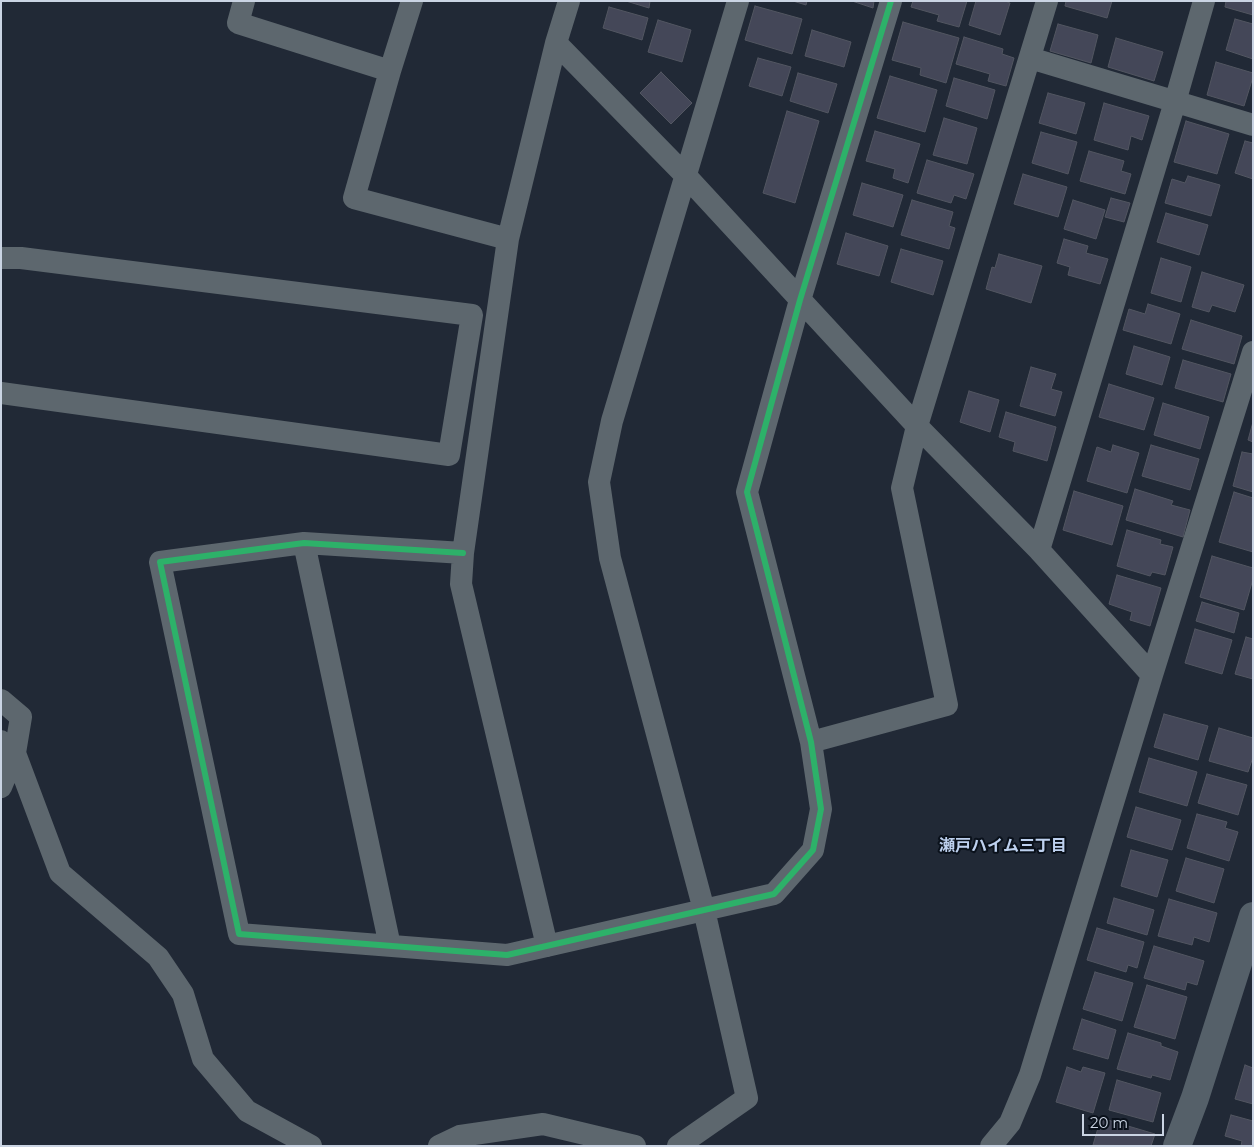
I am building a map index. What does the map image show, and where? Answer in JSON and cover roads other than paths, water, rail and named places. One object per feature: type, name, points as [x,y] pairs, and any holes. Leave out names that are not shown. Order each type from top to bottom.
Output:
[{"type":"street","points":[[244,1],[238,22],[390,71]]},
{"type":"street","points":[[412,1],[354,198],[508,239]]},
{"type":"street","points":[[547,946],[461,584],[463,553],[508,239],[556,43],[569,1]]},
{"type":"street","points":[[678,1146],[747,1098],[704,910],[610,558],[599,482],[612,421],[738,1]]},
{"type":"street","points":[[463,553],[304,543],[160,562],[238,934],[507,955],[774,894],[813,850],[821,809],[811,742],[747,492],[800,300],[891,1]]},
{"type":"street","points":[[811,742],[947,705],[902,488],[917,426],[1047,1]]},
{"type":"street","points":[[1038,550],[1204,1]]},
{"type":"street","points":[[556,43],[686,176],[917,426],[1038,550],[1152,676]]},
{"type":"street","points":[[1030,58],[1253,125]]},
{"type":"street","points":[[1,258],[21,258],[472,314],[449,456],[1,392]]},
{"type":"street","points":[[991,1146],[1010,1123],[1030,1075],[1253,352]]},
{"type":"street","points":[[304,543],[390,946]]},
{"type":"street","points":[[1,700],[21,717],[8,747],[1,787]]},
{"type":"street","points":[[8,747],[60,873],[158,957],[183,994],[203,1059],[247,1111],[311,1146]]},
{"type":"street","points":[[1177,1146],[1253,916]]},
{"type":"street","points":[[439,1146],[460,1136],[543,1124],[635,1146]]},
{"type":"district","name":"瀬戸ハイム三丁目","points":[[1003,846]]}]
